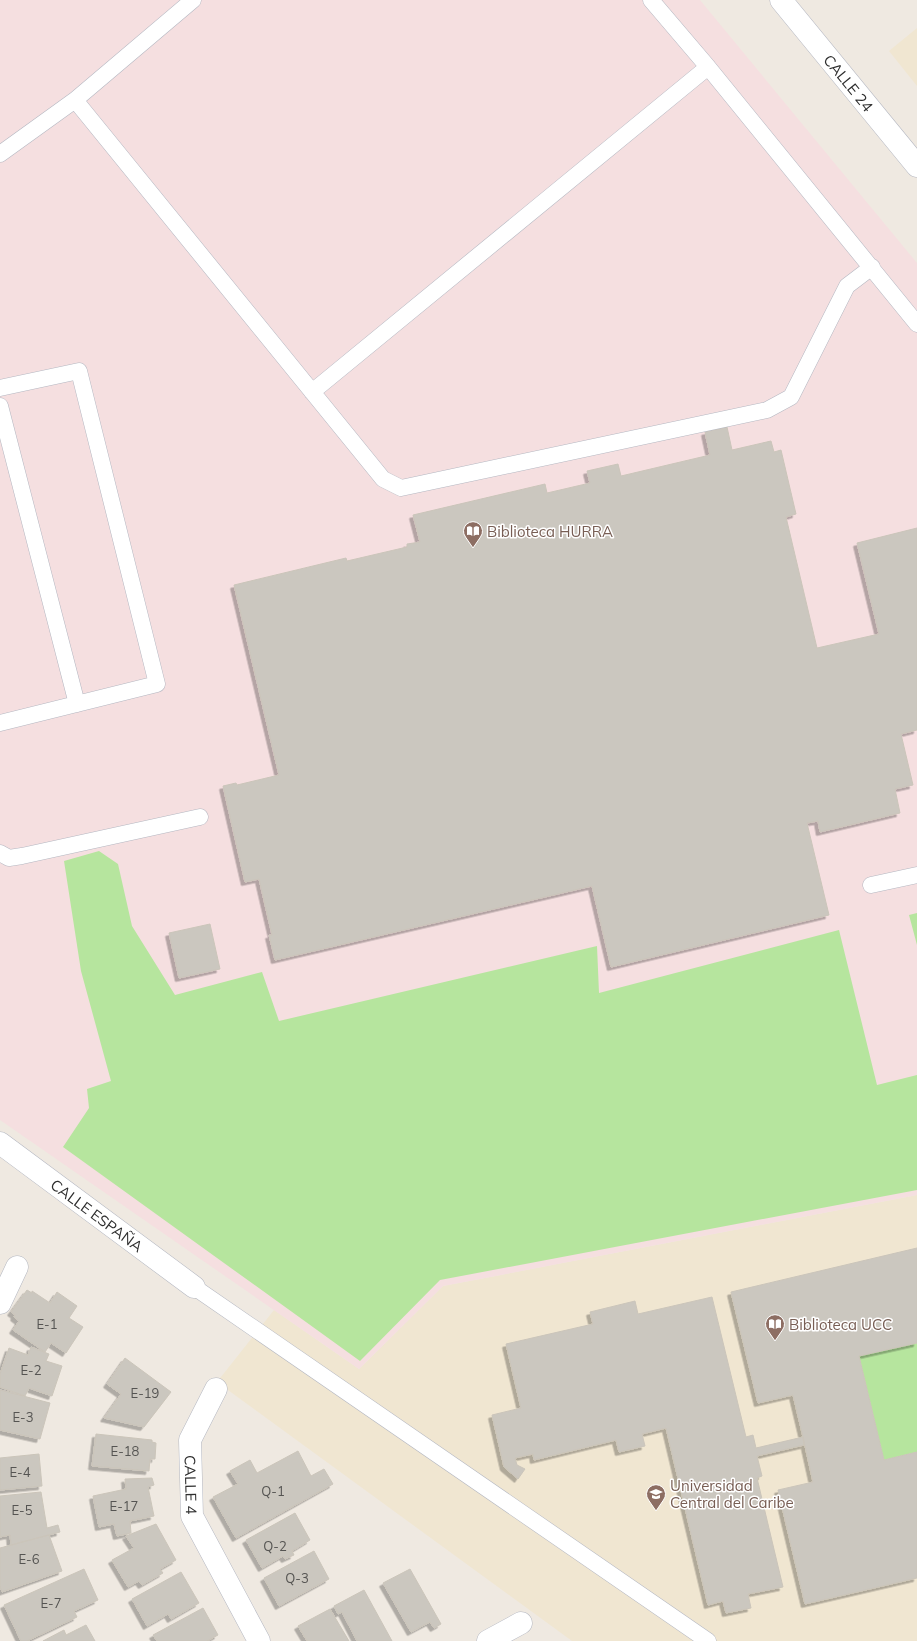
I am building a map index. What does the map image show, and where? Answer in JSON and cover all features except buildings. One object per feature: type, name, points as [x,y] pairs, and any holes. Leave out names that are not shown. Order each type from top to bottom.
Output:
[{"type":"street","name":"CALLE 24","points":[[781,0],[917,166]]},
{"type":"street","name":"CALLE ESPAÑA","points":[[0,1143],[194,1287]]},
{"type":"street","points":[[0,1303],[16,1267]]},
{"type":"street","name":"CALLE 4","points":[[216,1389],[190,1440],[192,1516],[259,1641]]},
{"type":"street","points":[[488,1641],[521,1623]]},
{"type":"lane","points":[[0,154],[75,100],[193,0]]},
{"type":"lane","points":[[651,0],[708,67],[917,324]]},
{"type":"lane","points":[[312,392],[708,67]]},
{"type":"lane","points":[[75,100],[383,479],[401,488],[767,410],[791,397],[847,286],[872,267]]},
{"type":"lane","points":[[0,388],[79,371],[157,684],[0,723]]},
{"type":"lane","points":[[0,406],[76,704]]},
{"type":"lane","points":[[0,853],[9,858],[22,856],[200,817]]},
{"type":"lane","points":[[872,885],[917,875]]},
{"type":"lane","points":[[194,1287],[708,1641]]},
{"type":"shaded area","points":[[0,0],[700,0],[917,263],[917,1195],[443,1286],[359,1369],[0,1120]]},
{"type":"shaded area","points":[[917,28],[917,86],[889,51]]},
{"type":"shaded area","name":"Universidad Central del Caribe","points":[[917,1195],[917,1641],[572,1641],[217,1382],[274,1310],[359,1369],[443,1286]]},
{"type":"green space","points":[[99,851],[118,864],[132,926],[175,995],[262,972],[279,1021],[597,946],[599,993],[839,930],[877,1085],[917,1075],[917,1190],[440,1280],[360,1361],[63,1147],[89,1108],[87,1089],[111,1081],[81,971],[64,861]]},
{"type":"green space","points":[[917,913],[917,945],[909,915]]},
{"type":"green space","points":[[917,1343],[917,1452],[884,1460],[859,1356]]},
{"type":"place","name":"Biblioteca HURRA","points":[[473,548]]},
{"type":"place","name":"Biblioteca UCC","points":[[775,1341]]},
{"type":"place","name":"Universidad Central del Caribe","points":[[656,1511]]}]
